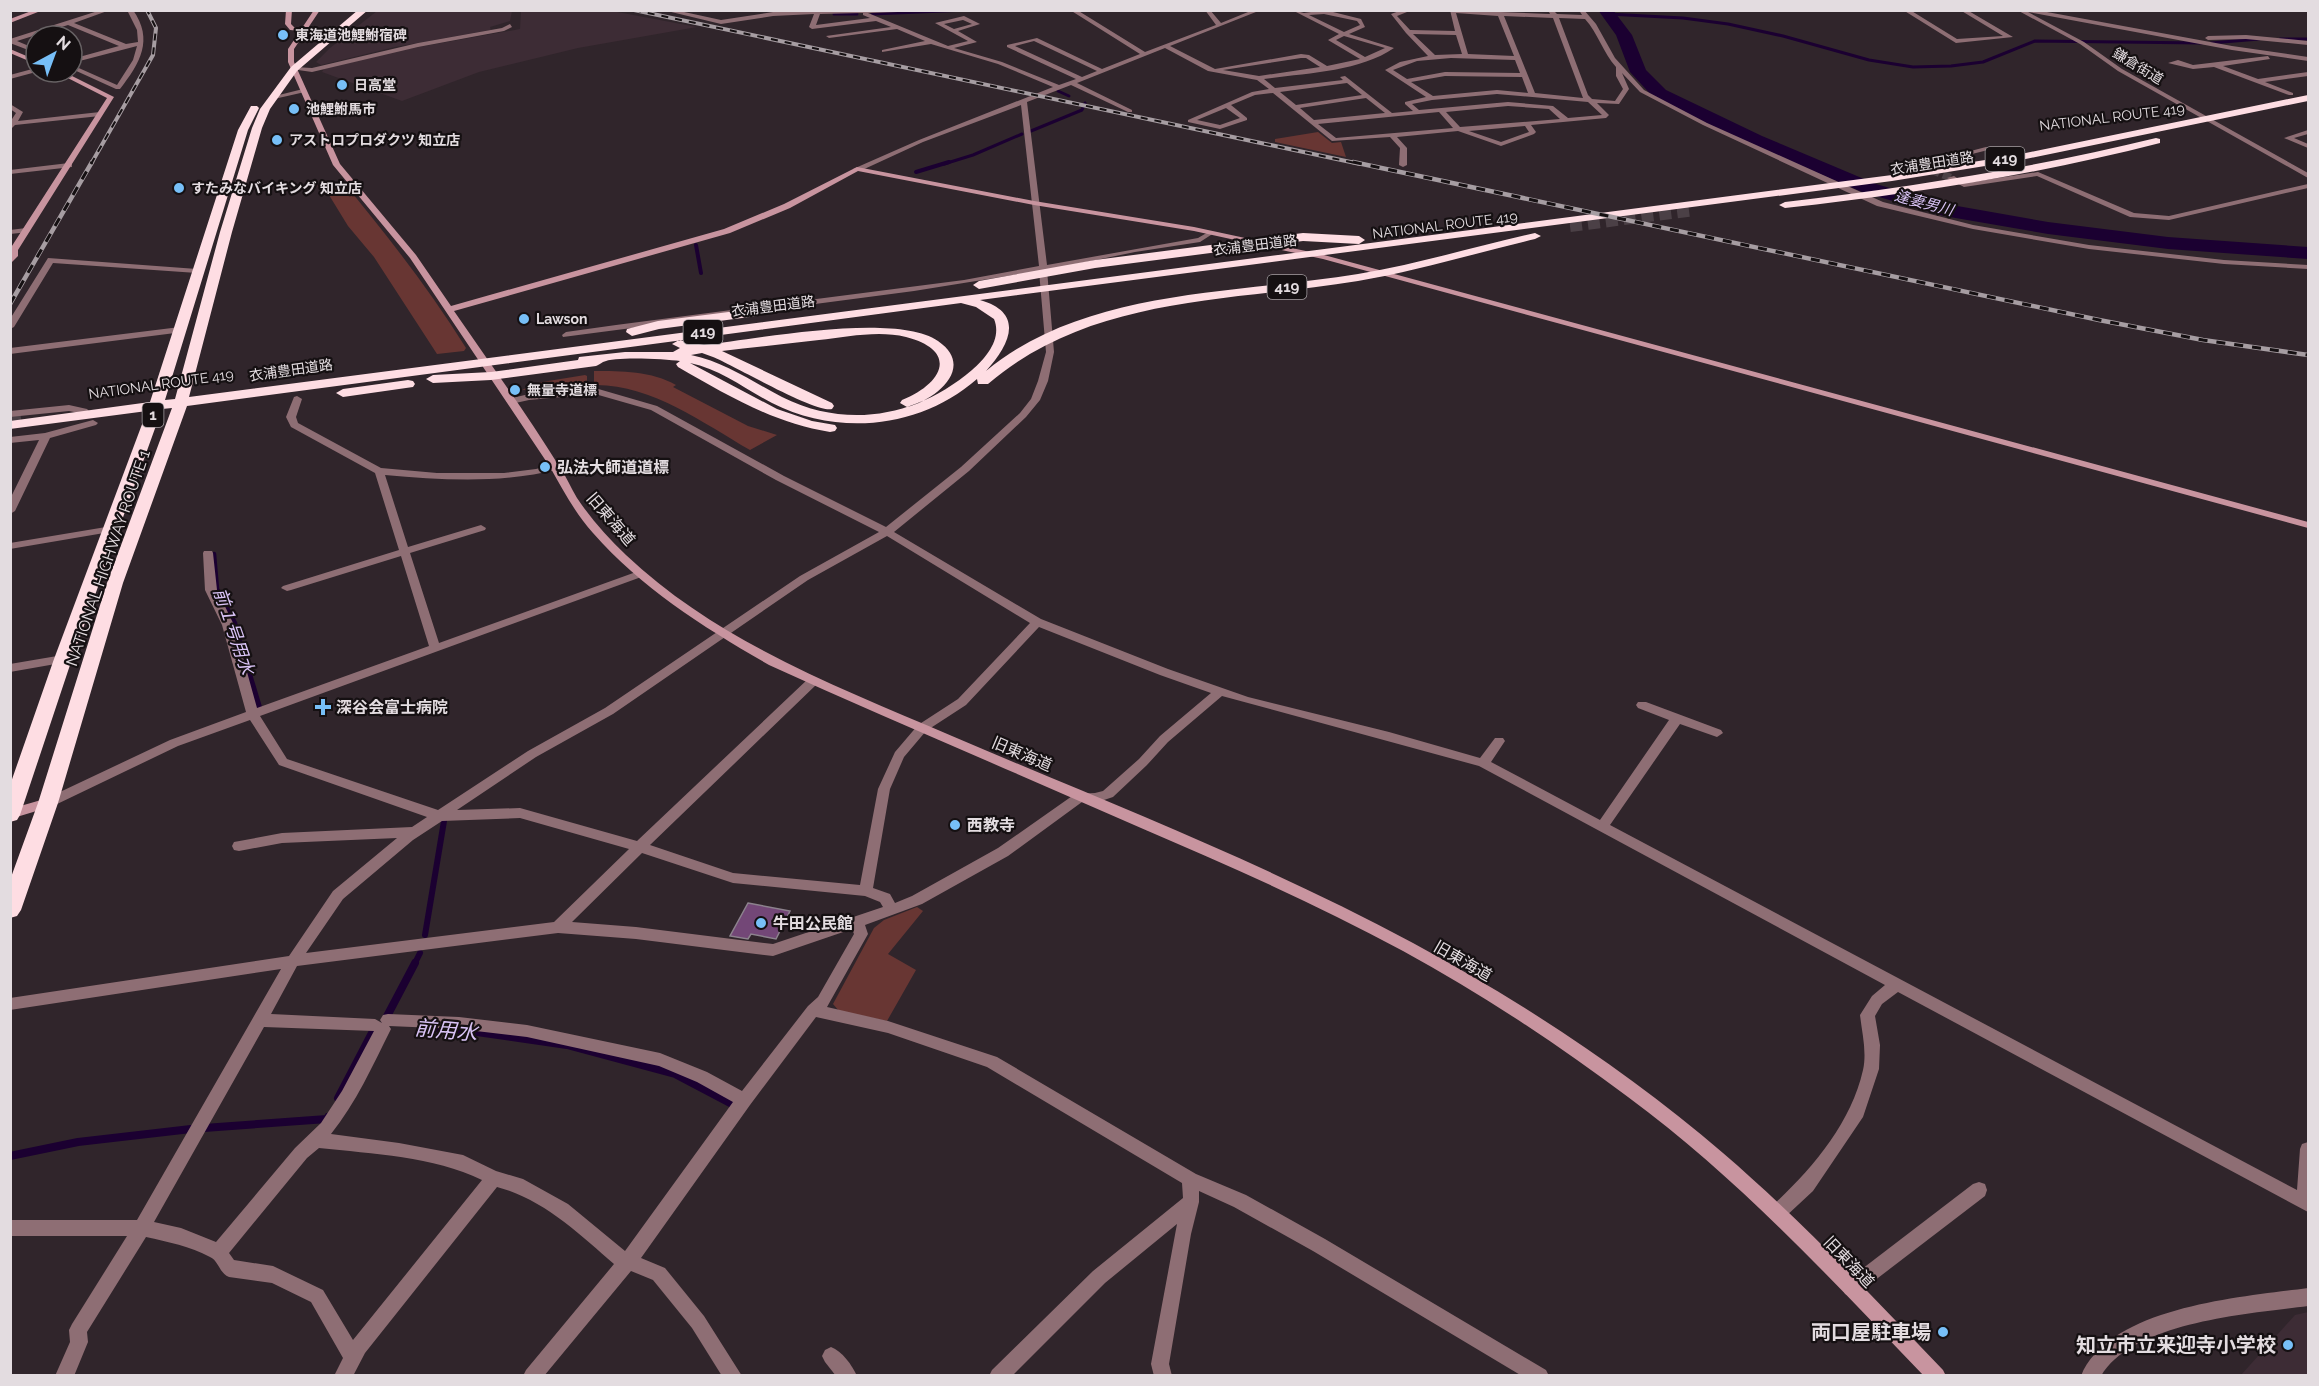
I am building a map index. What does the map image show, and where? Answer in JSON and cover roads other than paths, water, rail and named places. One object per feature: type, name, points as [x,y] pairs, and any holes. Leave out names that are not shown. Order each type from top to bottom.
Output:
[{"type":"highway","name":"NATIONAL HIGHWAY ROUTE 1","points":[[11,814],[63,660],[155,408],[243,130],[264,94],[353,10]]},
{"type":"highway","name":"NATIONAL HIGHWAY ROUTE 1","points":[[327,34],[364,10]]},
{"type":"highway","name":"NATIONAL HIGHWAY ROUTE 1","points":[[10,910],[48,803],[115,583],[179,405],[257,128],[265,109],[293,66]]},
{"type":"highway","name":"NATIONAL ROUTE 419","points":[[1698,210],[1922,178],[2065,168],[2139,151],[2158,140],[2308,96]]},
{"type":"highway","name":"衣浦豊田道路","points":[[391,377],[1549,233],[2016,158],[2308,96]]},
{"type":"highway","name":"NATIONAL ROUTE 419","points":[[1922,178],[2016,146],[2100,133],[2134,132],[2214,122],[2308,107]]},
{"type":"highway","name":"衣浦豊田道路","points":[[1698,210],[2008,167],[2308,107]]},
{"type":"highway","name":"衣浦豊田道路","points":[[1698,210],[1741,196],[2134,132]]},
{"type":"highway","name":"衣浦豊田道路","points":[[13,426],[1397,243],[1912,189],[2008,174],[2158,140]]},
{"type":"highway","name":"NATIONAL ROUTE 419","points":[[1324,256],[1570,226]]},
{"type":"highway","name":"衣浦豊田道路","points":[[669,357],[773,414],[817,426],[866,430],[911,423],[944,410],[1028,346],[1080,323],[1133,309],[1360,277],[1549,233]]},
{"type":"highway","name":"衣浦豊田道路","points":[[584,345],[658,325],[949,289],[1095,264],[1303,237],[1397,243]]},
{"type":"highway","name":"419","points":[[391,377],[467,359],[832,308],[930,297],[968,301],[996,315],[1004,324],[1004,339],[981,369],[949,395],[921,410],[882,419],[836,417],[815,413],[781,402],[707,363],[693,359],[632,356],[492,372]]},
{"type":"highway","name":"衣浦豊田道路","points":[[391,377],[491,376],[738,346],[866,331],[915,335],[934,343],[943,352],[946,371],[942,381],[933,389],[909,402],[884,409],[857,411],[819,403],[730,359],[687,345],[621,340],[483,358]]},
{"type":"highway","name":"NATIONAL ROUTE 419","points":[[13,426],[84,411],[179,405],[483,358]]},
{"type":"highway","name":"NATIONAL ROUTE 419","points":[[179,405],[297,399],[492,372]]},
{"type":"highway","name":"NATIONAL ROUTE 419","points":[[13,426],[93,423],[155,408]]},
{"type":"street","points":[[10,21],[41,10]]},
{"type":"street","points":[[11,41],[108,10]]},
{"type":"street","points":[[84,72],[118,88],[134,65],[142,43],[139,21],[130,10]]},
{"type":"street","points":[[289,10],[288,24],[292,29],[303,30]]},
{"type":"street","points":[[317,10],[291,49],[293,66],[312,69],[510,26]]},
{"type":"street","points":[[665,10],[721,22],[773,14],[955,10]]},
{"type":"street","points":[[1072,10],[1144,54]]},
{"type":"street","points":[[1207,10],[1219,24]]},
{"type":"street","points":[[450,309],[727,231],[787,206],[857,169],[921,141],[1259,10]]},
{"type":"street","points":[[1165,46],[1210,70],[1259,78],[1366,60],[1391,48],[1346,34],[1294,10]]},
{"type":"street","points":[[1410,10],[1393,15],[1433,57]]},
{"type":"street","points":[[1905,10],[1956,41],[2010,37],[1962,10]]},
{"type":"street","name":"鎌倉街道","points":[[2019,10],[2082,43],[2147,86],[2308,176]]},
{"type":"street","points":[[2028,10],[2308,59]]},
{"type":"street","points":[[1466,58],[1452,11],[1584,14],[1593,24],[1618,67],[1642,90],[1705,124],[1823,180],[1888,206],[1973,227],[2089,248],[2224,262],[2308,267]]},
{"type":"street","points":[[818,12],[812,27],[876,19]]},
{"type":"street","points":[[859,12],[947,48],[1000,63],[1060,88]]},
{"type":"street","points":[[1304,15],[1324,12],[1359,20],[1363,26],[1331,40],[1366,60]]},
{"type":"street","points":[[1501,12],[1532,95]]},
{"type":"street","points":[[1259,78],[1334,140],[1606,115],[1585,96],[1552,13]]},
{"type":"street","points":[[947,48],[974,42],[953,31],[938,23],[964,18],[977,24],[953,31]]},
{"type":"street","points":[[69,23],[124,46]]},
{"type":"street","points":[[829,36],[897,27]]},
{"type":"street","points":[[1408,32],[1458,33]]},
{"type":"street","points":[[2189,39],[2246,37],[2308,43]]},
{"type":"street","points":[[1082,79],[1009,46],[1035,39],[1102,71]]},
{"type":"street","points":[[884,51],[931,41]]},
{"type":"street","points":[[84,58],[142,43]]},
{"type":"street","points":[[10,51],[24,57]]},
{"type":"street","points":[[1210,70],[1307,56],[1349,81],[1389,113]]},
{"type":"street","points":[[2171,63],[2178,62],[2193,67],[2284,56]]},
{"type":"street","points":[[1432,98],[1388,70],[1412,60],[1433,57],[1517,58]]},
{"type":"street","points":[[2216,65],[2291,94]]},
{"type":"street","name":"旧東海道","points":[[293,66],[337,165],[413,258],[450,309],[555,467],[565,488],[587,522],[640,574],[722,633],[773,662],[1334,909],[1476,987],[1553,1036],[1637,1094],[1778,1212],[1937,1376]]},
{"type":"street","points":[[1416,110],[1407,102],[1497,92],[1617,103],[1626,89],[1619,76],[1618,67]]},
{"type":"street","points":[[1406,81],[1445,74],[1523,75]]},
{"type":"street","points":[[2258,81],[2308,74]]},
{"type":"street","points":[[1228,106],[1245,119],[1220,127],[1190,121],[1254,93],[1349,81]]},
{"type":"street","points":[[1072,83],[1130,111]]},
{"type":"street","points":[[10,262],[26,230],[111,97],[84,84]]},
{"type":"street","points":[[2130,87],[2147,86]]},
{"type":"street","points":[[1622,95],[1642,90]]},
{"type":"street","points":[[274,97],[303,91]]},
{"type":"street","points":[[1296,107],[1368,96]]},
{"type":"street","points":[[64,1376],[79,1341],[78,1330],[142,1228],[292,961],[338,895],[414,832],[532,754],[609,711],[804,578],[887,532],[965,469],[1023,415],[1035,400],[1047,371],[1050,352],[1024,102]]},
{"type":"street","points":[[1313,122],[1416,110],[1508,104],[1551,108],[1566,120]]},
{"type":"street","points":[[10,106],[20,112],[11,125]]},
{"type":"street","points":[[1440,109],[1458,129],[1501,144],[1532,133],[1526,123]]},
{"type":"street","points":[[11,125],[100,114]]},
{"type":"street","points":[[2308,132],[2287,138],[2308,147]]},
{"type":"street","points":[[1392,135],[1404,148],[1403,165]]},
{"type":"street","points":[[1932,170],[1921,165],[1986,149]]},
{"type":"street","points":[[10,172],[69,165]]},
{"type":"street","points":[[857,169],[1324,256],[2308,525]]},
{"type":"street","points":[[1951,178],[1964,184],[2038,174],[2133,214],[2169,218],[2308,186]]},
{"type":"street","points":[[10,232],[26,230]]},
{"type":"street","points":[[566,335],[707,314],[954,284],[1124,252],[1192,242],[1210,233]]},
{"type":"street","points":[[10,327],[51,260],[197,272]]},
{"type":"street","points":[[10,351],[180,330]]},
{"type":"street","points":[[511,401],[530,397],[595,392],[654,408],[780,478],[887,532],[1037,622],[1164,672],[1245,700],[1401,739],[1483,763],[2307,1203],[2308,1149]]},
{"type":"street","points":[[297,399],[291,417],[294,425],[379,471],[437,476],[504,476],[555,467]]},
{"type":"street","points":[[13,426],[46,436],[93,423]]},
{"type":"street","points":[[10,511],[46,436]]},
{"type":"street","points":[[379,471],[435,648]]},
{"type":"street","points":[[287,588],[481,528]]},
{"type":"street","points":[[10,546],[112,529]]},
{"type":"street","points":[[208,553],[211,590],[228,625],[253,715],[283,762],[439,816],[520,813],[733,878],[866,891],[885,898],[891,909]]},
{"type":"street","points":[[11,814],[48,803],[174,742],[640,574]]},
{"type":"street","points":[[866,891],[884,789],[899,755],[922,728],[962,702],[1037,622]]},
{"type":"street","points":[[10,668],[63,660]]},
{"type":"street","points":[[558,927],[698,789],[813,681]]},
{"type":"street","points":[[10,1004],[292,961],[558,927],[636,933],[773,950],[917,900],[1003,852],[1080,796],[1095,798],[1108,794],[1164,739],[1221,691]]},
{"type":"street","points":[[1641,705],[1717,733]]},
{"type":"street","points":[[1602,827],[1677,718]]},
{"type":"street","points":[[1483,763],[1499,741]]},
{"type":"street","points":[[239,846],[282,838],[414,832]]},
{"type":"street","points":[[532,1376],[628,1261],[744,1100],[813,1010],[823,1001],[861,934],[857,922]]},
{"type":"street","points":[[1778,1212],[1807,1185],[1855,1117],[1871,1069],[1872,1045],[1867,1015],[1877,1000],[1898,984]]},
{"type":"street","points":[[813,1010],[888,1027],[992,1062],[1190,1179],[1240,1201],[1309,1239],[1540,1376]]},
{"type":"street","points":[[260,1020],[382,1025],[459,1023],[527,1031],[660,1060],[702,1077],[744,1100]]},
{"type":"street","points":[[219,1252],[301,1153],[317,1140],[331,1122],[382,1025]]},
{"type":"street","points":[[317,1140],[399,1150],[463,1163],[494,1178],[517,1184],[562,1210],[622,1258],[659,1274],[698,1322],[733,1376]]},
{"type":"street","points":[[343,1376],[359,1347],[494,1178]]},
{"type":"street","points":[[1163,1376],[1160,1364],[1182,1234],[1191,1202],[1190,1179]]},
{"type":"street","points":[[1851,1288],[1979,1190]]},
{"type":"street","points":[[998,1376],[1099,1277],[1191,1202]]},
{"type":"street","points":[[10,1228],[142,1228],[181,1236],[219,1252],[229,1269],[273,1275],[317,1296],[353,1357]]},
{"type":"street","points":[[2090,1376],[2103,1357],[2138,1333],[2211,1311],[2308,1297]]},
{"type":"street","points":[[831,1356],[848,1376]]},
{"type":"waterway","points":[[872,14],[967,10]]},
{"type":"waterway","name":"逢妻男川","points":[[1605,10],[1624,35],[1638,72],[1660,94],[1756,140],[1869,188],[1944,210],[2048,228],[2168,243],[2308,253]]},
{"type":"waterway","points":[[834,14],[857,14]]},
{"type":"waterway","points":[[1608,14],[1683,18],[1728,24],[1783,36],[1869,60],[1913,67],[1983,62],[2035,41],[2202,43]]},
{"type":"waterway","points":[[2211,43],[2259,39]]},
{"type":"waterway","points":[[2280,39],[2308,39]]},
{"type":"waterway","points":[[1058,91],[1069,96]]},
{"type":"waterway","points":[[1031,131],[1082,110],[1085,103]]},
{"type":"waterway","points":[[944,164],[973,155],[1022,134]]},
{"type":"waterway","points":[[916,172],[949,162]]},
{"type":"waterway","points":[[696,245],[701,273]]},
{"type":"waterway","name":"前１号用水","points":[[214,554],[217,589],[235,623],[237,632]]},
{"type":"waterway","name":"前１号用水","points":[[236,631],[259,707]]},
{"type":"waterway","name":"前１号用水","points":[[425,935],[444,821]]},
{"type":"waterway","name":"前１号用水","points":[[415,963],[420,953]]},
{"type":"waterway","name":"前１号用水","points":[[385,1020],[415,963]]},
{"type":"waterway","name":"前用水","points":[[422,1027],[470,1031],[567,1045],[675,1074],[732,1104]]},
{"type":"waterway","name":"前用水","points":[[338,1098],[373,1031],[378,1028]]},
{"type":"waterway","name":"前用水","points":[[204,1128],[327,1119],[328,1117]]},
{"type":"waterway","name":"前用水","points":[[10,1156],[78,1142],[191,1129]]},
{"type":"tunnel","points":[[1932,170],[1951,178]]},
{"type":"tunnel","points":[[1570,226],[1695,210]]},
{"type":"tunnel","points":[[10,420],[21,419]]},
{"type":"railway","points":[[91,164],[153,55],[156,28],[147,10]]},
{"type":"railway","points":[[634,10],[1360,164]]},
{"type":"railway","points":[[10,304],[92,162]]},
{"type":"railway","points":[[1353,162],[2099,320],[2203,340],[2308,355]]},
{"type":"place","name":"東海道池鯉鮒宿碑","points":[[283,35]]},
{"type":"place","name":"日高堂","points":[[342,85]]},
{"type":"place","name":"池鯉鮒馬市","points":[[294,109]]},
{"type":"place","name":"アストロプロダクツ 知立店","points":[[277,140]]},
{"type":"place","name":"すたみなバイキング 知立店","points":[[179,188]]},
{"type":"place","name":"Lawson","points":[[524,319]]},
{"type":"place","name":"無量寺道標","points":[[515,390]]},
{"type":"place","name":"弘法大師道道標","points":[[545,467]]},
{"type":"place","name":"深谷会富士病院","points":[[323,707]]},
{"type":"place","name":"西教寺","points":[[955,825]]},
{"type":"place","name":"牛田公民館","points":[[761,923]]},
{"type":"place","name":"両口屋駐車場","points":[[1943,1332]]},
{"type":"place","name":"知立市立来迎寺小学校","points":[[2288,1345]]}]
